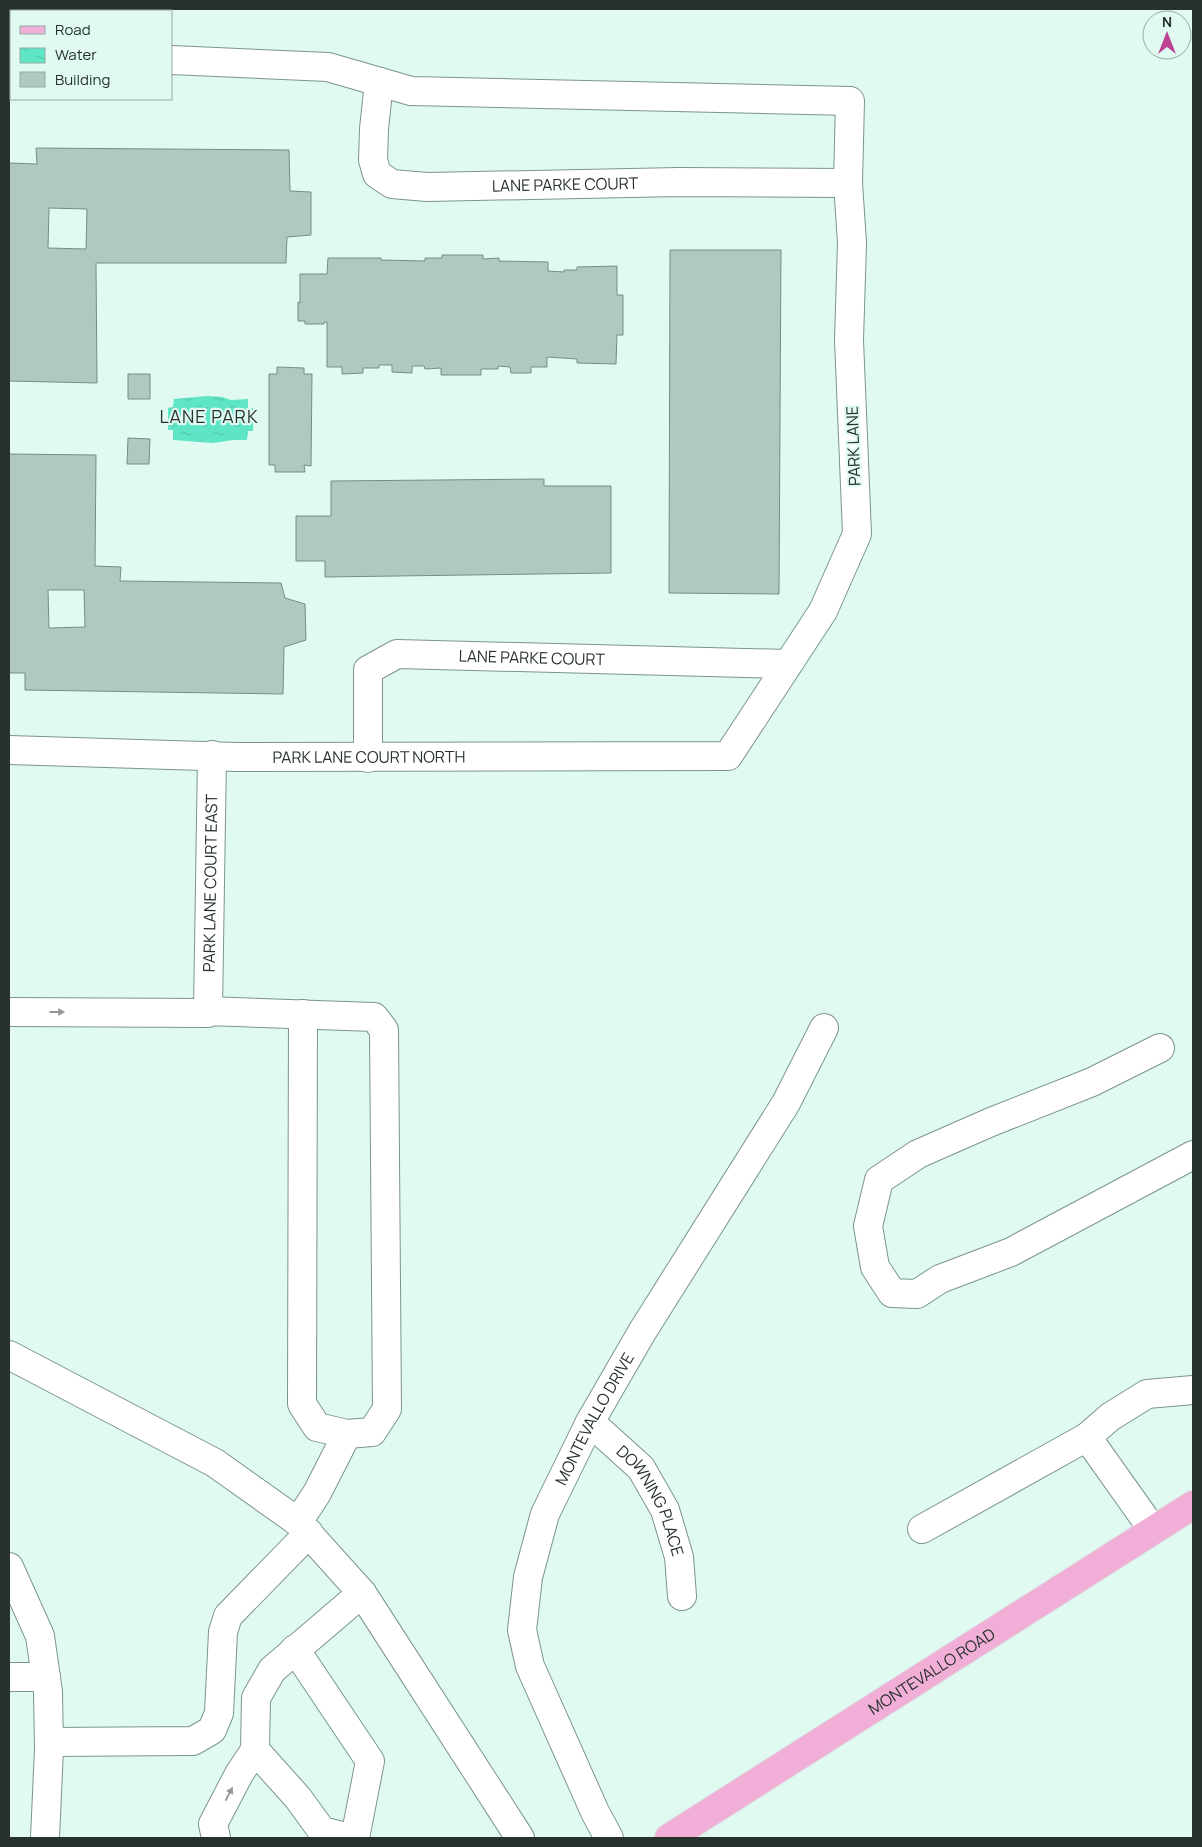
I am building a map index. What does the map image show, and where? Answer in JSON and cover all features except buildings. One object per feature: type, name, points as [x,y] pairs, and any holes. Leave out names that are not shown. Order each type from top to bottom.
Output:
[{"type":"main road","name":"MONTEVALLO ROAD","points":[[669,1838],[1193,1504]]},
{"type":"street","points":[[172,60],[328,67],[379,82]]},
{"type":"street","name":"PARK LANE","points":[[379,82],[411,91],[850,101],[848,183],[852,243],[849,340],[857,534],[823,611],[728,756]]},
{"type":"street","name":"LANE PARKE COURT","points":[[379,82],[373,160],[377,174],[392,184],[427,187],[679,182],[848,183]]},
{"type":"street","name":"LANE PARKE COURT","points":[[368,758],[368,670],[397,654],[788,664]]},
{"type":"street","name":"PARK LANE COURT NORTH","points":[[9,750],[236,758],[728,756]]},
{"type":"street","name":"PARK LANE COURT EAST","points":[[208,1011],[212,756]]},
{"type":"street","points":[[9,1012],[208,1013],[208,1011],[304,1014],[374,1017],[384,1030],[386,1409],[372,1432],[347,1434],[317,1427],[302,1404],[304,1014]]},
{"type":"street","name":"MONTEVALLO DRIVE","points":[[609,1838],[595,1812],[530,1666],[522,1630],[528,1577],[545,1514],[590,1422],[642,1332],[786,1103],[824,1028]]},
{"type":"street","points":[[1160,1048],[1092,1082],[990,1122],[918,1154],[879,1180],[868,1226],[875,1266],[892,1293],[917,1294],[940,1279],[1012,1252],[1193,1155]]},
{"type":"street","points":[[9,1355],[215,1463],[303,1528],[362,1593],[520,1838]]},
{"type":"street","points":[[922,1529],[1087,1437],[1110,1417],[1147,1394],[1193,1390]]},
{"type":"street","name":"DOWNING PLACE","points":[[590,1422],[641,1468],[665,1510],[679,1557],[682,1596]]},
{"type":"street","points":[[49,1742],[193,1741],[212,1730],[219,1712],[222,1632],[228,1616],[303,1528],[317,1493],[347,1434]]},
{"type":"street","points":[[1087,1437],[1153,1530]]},
{"type":"street","points":[[9,1567],[40,1636],[46,1676],[49,1742],[45,1838]]},
{"type":"street","points":[[216,1838],[213,1824],[239,1774],[255,1750],[256,1698],[272,1670],[362,1593]]},
{"type":"street","points":[[296,1650],[370,1761],[355,1838]]},
{"type":"street","points":[[9,1676],[46,1676]]},
{"type":"street","points":[[255,1750],[298,1798],[322,1831],[351,1838]]},
{"type":"water","points":[[207,396],[231,400],[248,399],[248,408],[253,408],[253,431],[248,431],[247,440],[213,443],[173,440],[173,430],[168,430],[168,408],[173,407],[174,399]]},
{"type":"district","name":"LANE PARK","points":[[209,417]]}]
